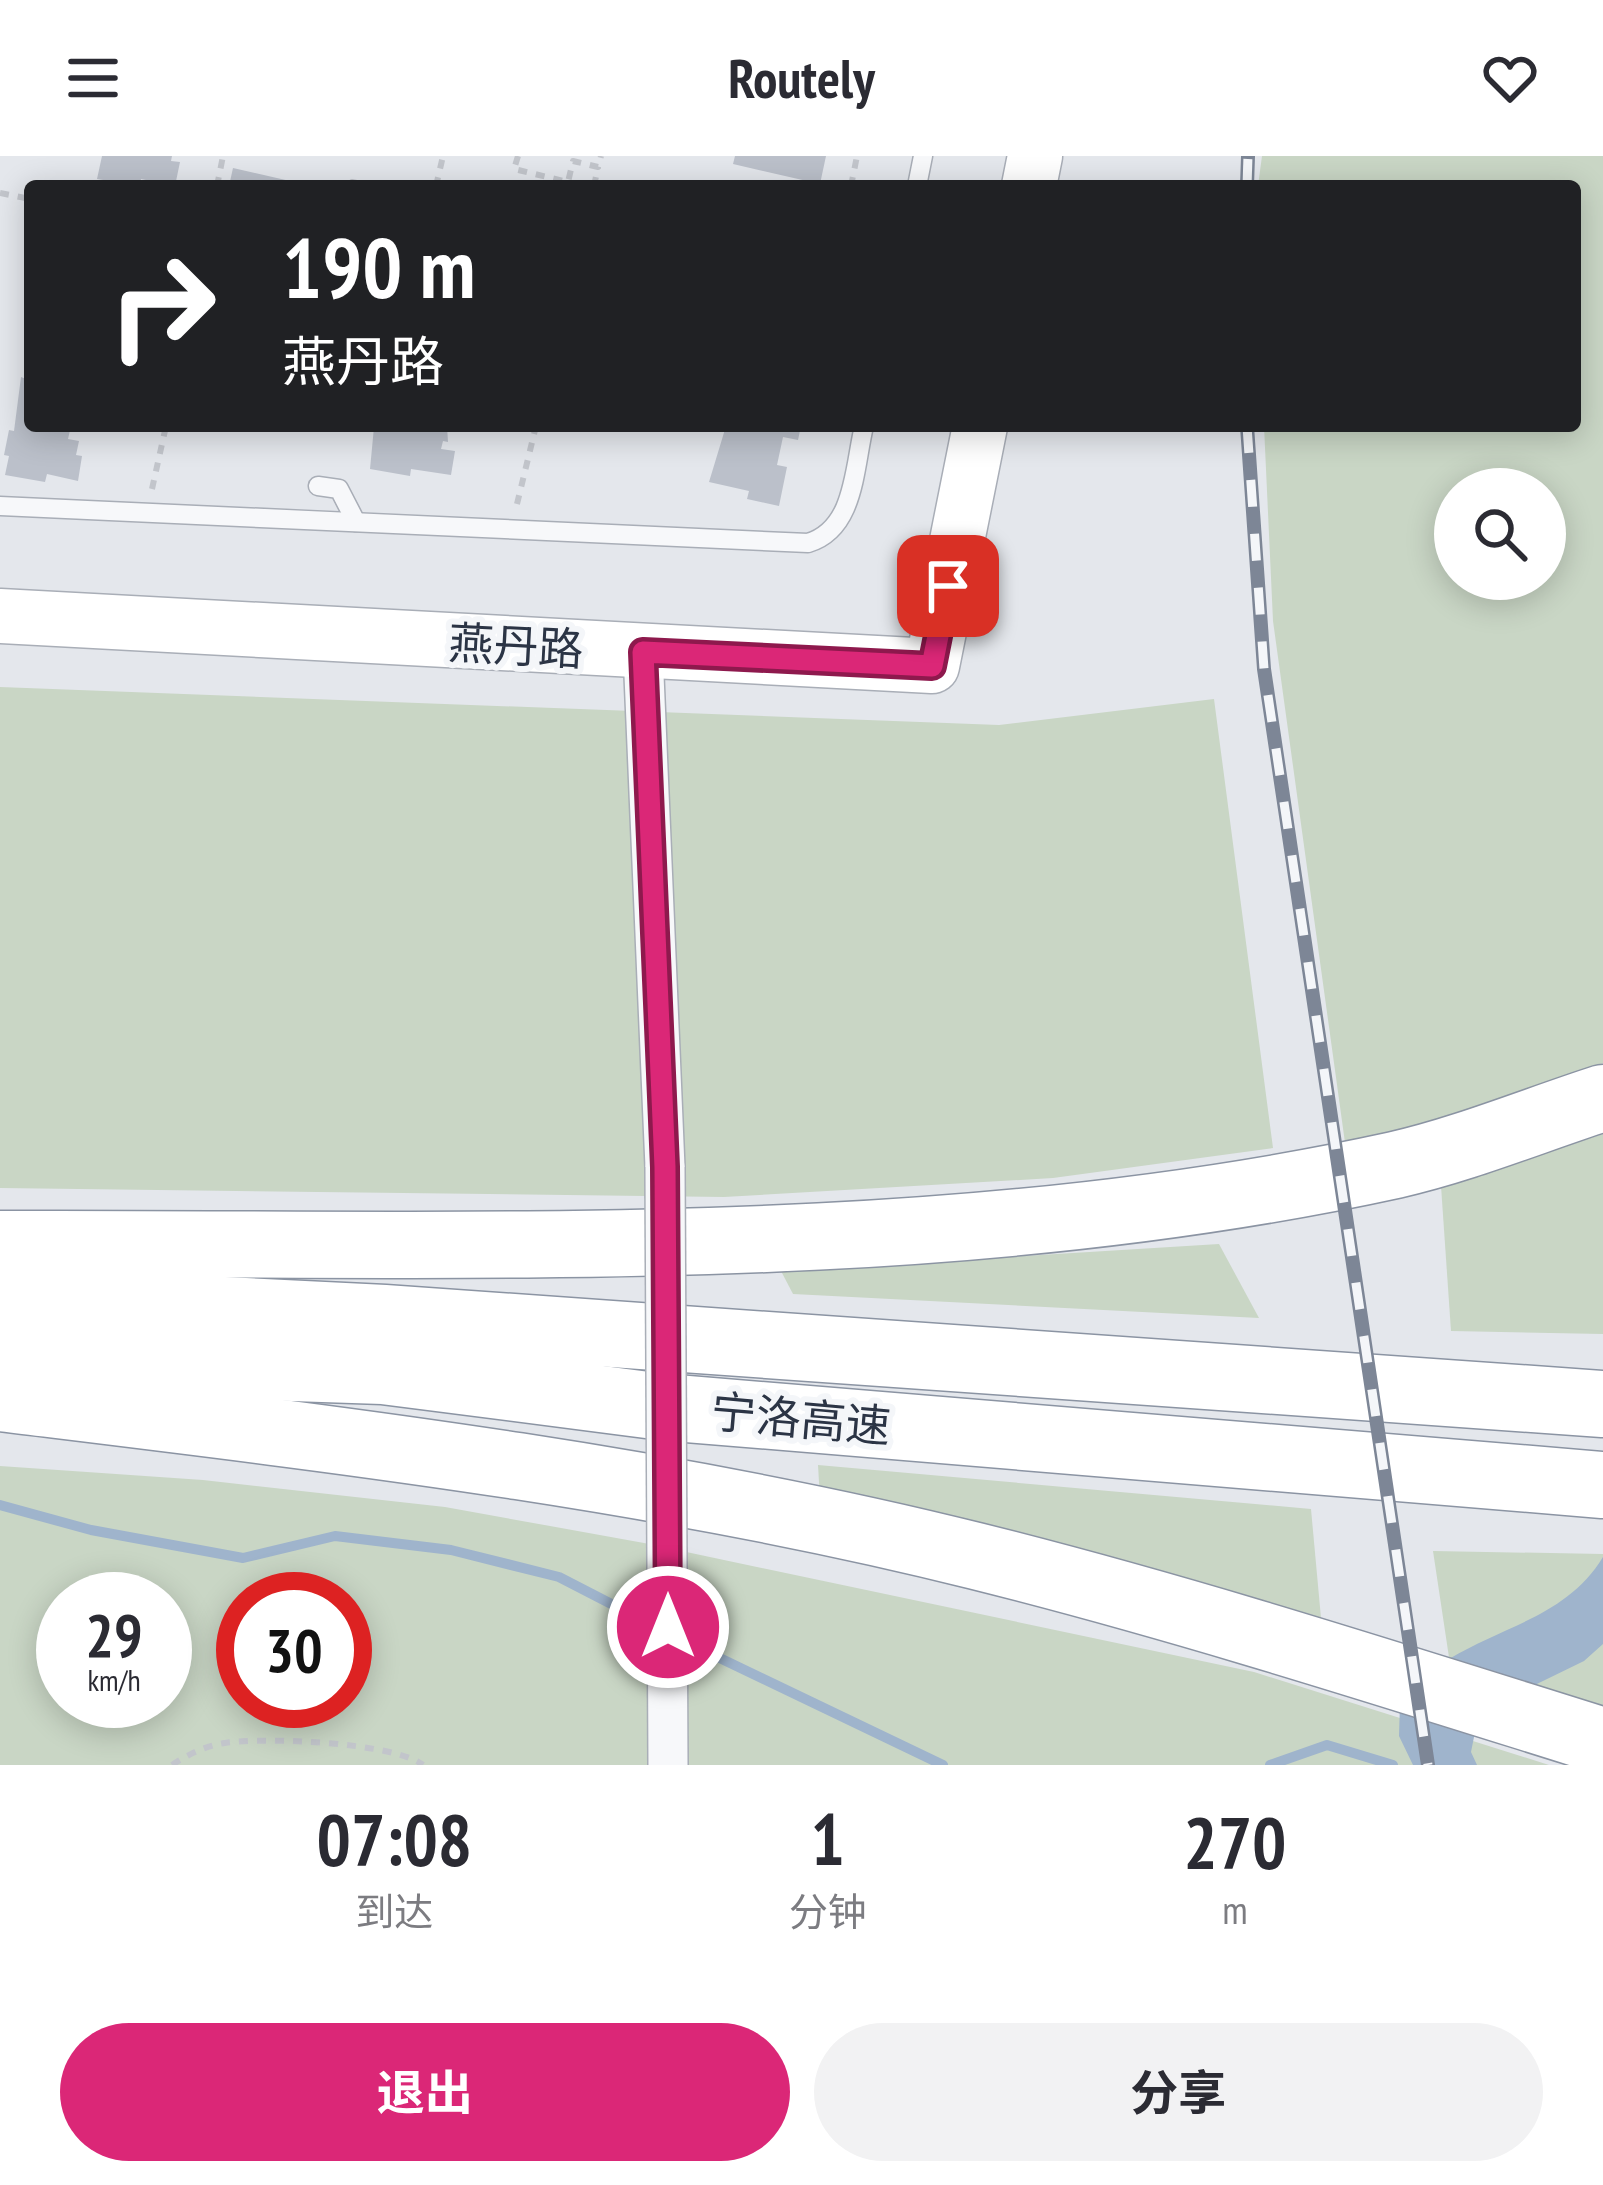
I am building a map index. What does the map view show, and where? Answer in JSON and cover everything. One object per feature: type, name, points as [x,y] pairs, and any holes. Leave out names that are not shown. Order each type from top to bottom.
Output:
[{"type":"highway","points":[[0,1244],[411,1248],[878,1234],[1173,1206],[1400,1164],[1603,1098]]},
{"type":"highway","name":"宁洛高速","points":[[0,1299],[409,1320],[1603,1404]]},
{"type":"highway","name":"宁洛高速","points":[[0,1358],[383,1371],[663,1407],[1603,1485]]},
{"type":"highway","points":[[0,1398],[370,1443],[736,1505],[952,1550],[1223,1622],[1603,1741]]},
{"type":"street","name":"燕丹路","points":[[0,616],[932,666],[979,432]]},
{"type":"street","points":[[643,652],[665,1167],[668,1765]]},
{"type":"lane","points":[[0,506],[808,542],[828,537],[844,517],[863,432]]},
{"type":"lane","points":[[318,486],[339,489],[356,522]]},
{"type":"path","points":[[518,156],[514,169],[560,180]]},
{"type":"path","points":[[595,180],[601,156]]},
{"type":"path","points":[[569,180],[574,160],[598,167]]},
{"type":"path","points":[[148,510],[165,432]]},
{"type":"path","points":[[511,529],[535,432]]},
{"type":"path","points":[[172,1765],[220,1743],[292,1741],[372,1749],[414,1758],[423,1765]]},
{"type":"green space","points":[[1262,156],[1603,156],[1603,1063],[1548,1090],[1346,1150],[1273,621],[1264,432],[1581,432],[1581,180],[1259,180]]},
{"type":"green space","points":[[0,687],[999,725],[1214,699],[1273,1148],[1053,1178],[724,1197],[0,1188]]},
{"type":"green space","points":[[1603,1134],[1603,1334],[1451,1331],[1441,1186]]},
{"type":"green space","points":[[1219,1244],[1259,1318],[793,1294],[781,1271]]},
{"type":"green space","points":[[818,1465],[1311,1509],[1322,1629],[820,1499]]},
{"type":"green space","points":[[0,1466],[203,1480],[445,1507],[644,1543],[1254,1672],[1549,1765],[0,1765]]},
{"type":"green space","points":[[1433,1551],[1603,1554],[1603,1718],[1450,1664]]},
{"type":"water","points":[[1603,1557],[1603,1644],[1584,1661],[1479,1712],[1471,1752],[1477,1765],[1413,1765],[1399,1736],[1400,1703],[1449,1659],[1572,1593]]},
{"type":"building","points":[[102,156],[172,156],[171,161],[180,162],[176,180],[97,179]]},
{"type":"building","points":[[735,156],[826,156],[821,180],[733,164]]},
{"type":"building","points":[[233,168],[286,180],[230,180]]},
{"type":"building","points":[[21,377],[24,432],[70,432],[68,439],[79,441],[76,455],[82,456],[78,481],[47,474],[45,482],[5,475],[9,456],[4,455],[9,430],[14,431]]},
{"type":"building","points":[[374,432],[447,432],[448,442],[443,441],[441,449],[455,451],[451,475],[411,469],[410,476],[370,469]]},
{"type":"building","points":[[724,432],[800,432],[798,440],[783,437],[777,465],[787,467],[779,506],[747,499],[749,491],[709,482]]},
{"type":"waterway","points":[[0,1505],[91,1530],[243,1558],[335,1536],[451,1550],[559,1577],[656,1627]]},
{"type":"waterway","points":[[678,1638],[943,1765]]},
{"type":"waterway","points":[[1270,1765],[1327,1745],[1393,1765]]},
{"type":"railway","points":[[1247,180],[1248,156]]},
{"type":"railway","points":[[1247,432],[1264,669],[1428,1765]]},
{"type":"route","points":[[668,1627],[665,1167],[643,652],[932,666],[948,586]]}]
